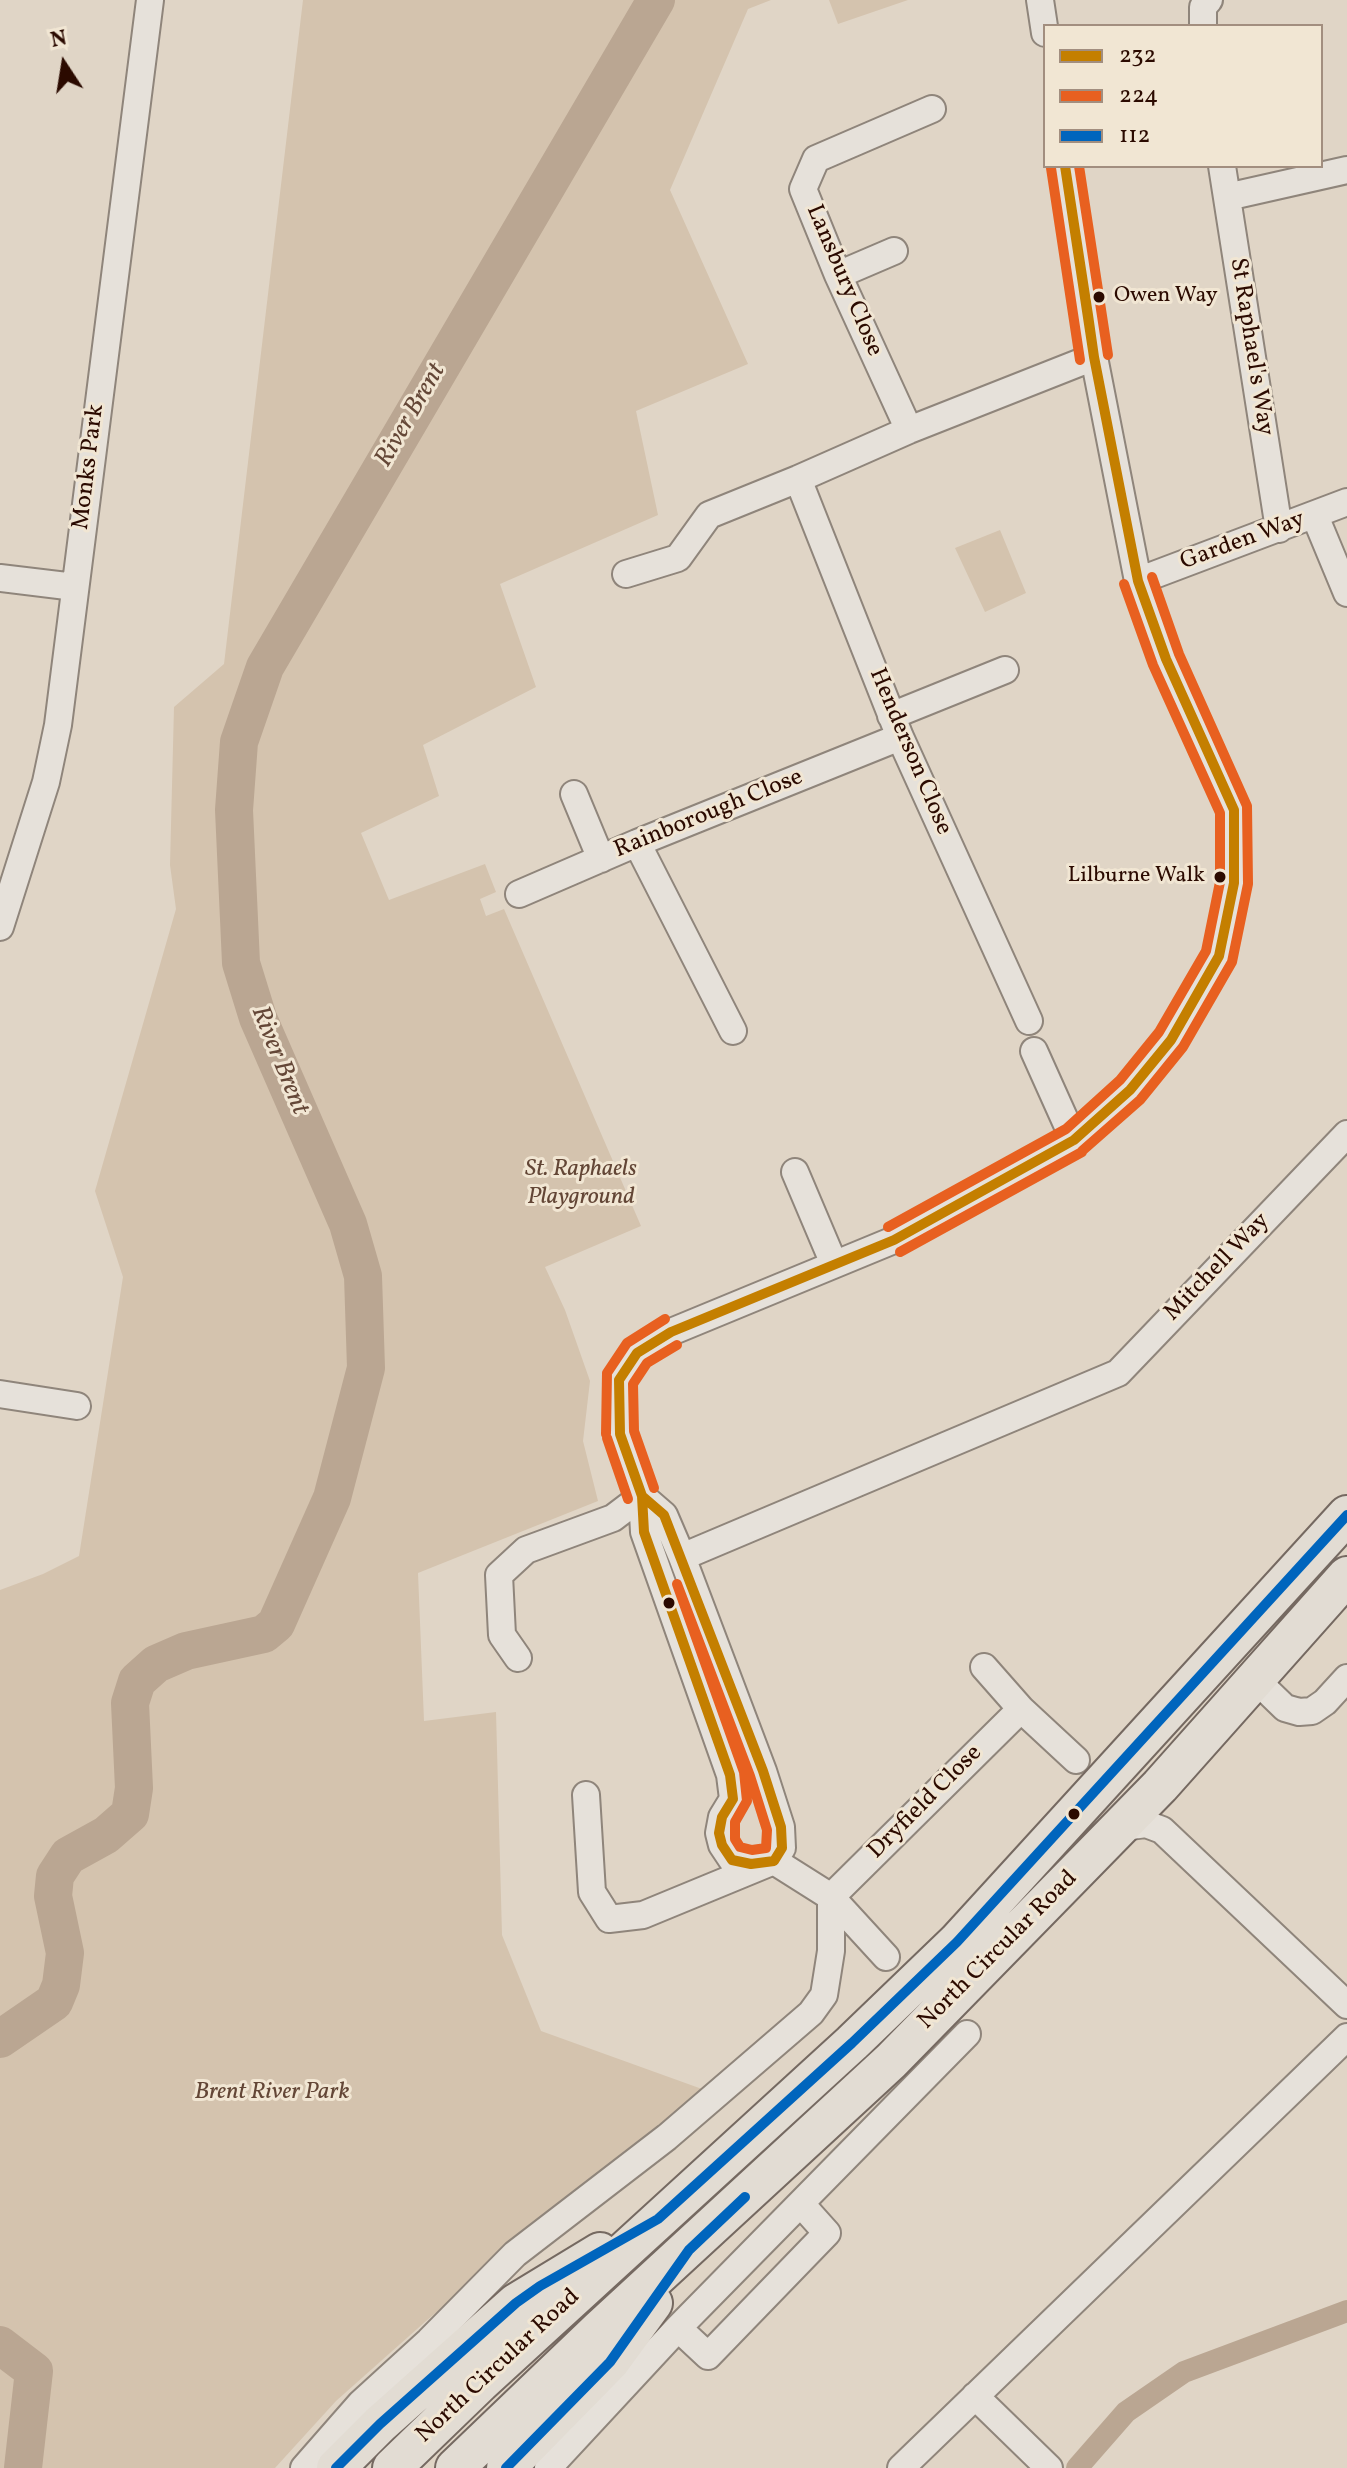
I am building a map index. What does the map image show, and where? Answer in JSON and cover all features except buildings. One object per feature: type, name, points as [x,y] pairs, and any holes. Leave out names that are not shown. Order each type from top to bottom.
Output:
[{"type":"highway","name":"North Circular Road","points":[[392,2468],[957,1942],[1347,1515]]},
{"type":"highway","name":"North Circular Road","points":[[455,2468],[599,2330],[891,2061],[1160,1786],[1347,1576]]},
{"type":"highway","points":[[336,2468],[380,2424],[516,2303],[540,2286],[658,2219]]},
{"type":"highway","points":[[506,2468],[610,2362],[689,2250]]},
{"type":"street","name":"Monks Park","points":[[0,927],[12,847],[46,782],[58,725],[150,0]]},
{"type":"street","points":[[1040,0],[1044,24]]},
{"type":"street","points":[[1203,24],[1203,7],[1209,0]]},
{"type":"street","name":"Lansbury Close","points":[[909,430],[838,275],[803,189],[816,159],[932,109]]},
{"type":"street","points":[[886,1957],[831,1897],[774,1861],[751,1864],[732,1860],[722,1845],[719,1833],[722,1817],[733,1799],[730,1775],[644,1532],[642,1496],[620,1434],[619,1380],[637,1353],[671,1332],[894,1240],[1074,1140],[1130,1090],[1171,1040],[1219,956],[1234,883],[1234,810],[1166,659],[1138,581],[1094,357],[1065,168]]},
{"type":"street","name":"St Raphael's Way","points":[[1222,168],[1279,529]]},
{"type":"street","points":[[1227,197],[1347,170]]},
{"type":"street","points":[[838,275],[894,251]]},
{"type":"street","points":[[626,574],[678,558],[709,515],[909,430],[1094,357]]},
{"type":"street","name":"Henderson Close","points":[[798,479],[895,727],[1029,1021]]},
{"type":"street","name":"Garden Way","points":[[1138,581],[1347,502]]},
{"type":"street","points":[[1315,516],[1347,593]]},
{"type":"street","points":[[0,578],[75,587]]},
{"type":"street","name":"Rainborough Close","points":[[519,894],[895,727],[1005,670]]},
{"type":"street","points":[[574,794],[601,859]]},
{"type":"street","points":[[637,843],[733,1031]]},
{"type":"street","points":[[1034,1051],[1074,1140]]},
{"type":"street","name":"Mitchell Way","points":[[682,1557],[1118,1373],[1347,1134]]},
{"type":"street","points":[[795,1172],[834,1264]]},
{"type":"street","points":[[0,1394],[77,1406]]},
{"type":"street","points":[[586,1795],[592,1892],[609,1919],[643,1915],[774,1861],[782,1848],[781,1827],[763,1771],[682,1557],[664,1515],[642,1496]]},
{"type":"street","points":[[518,1658],[502,1635],[499,1575],[526,1550],[613,1518],[642,1496]]},
{"type":"street","points":[[984,1667],[1021,1709],[1076,1760]]},
{"type":"street","points":[[1254,1678],[1285,1708],[1299,1712],[1312,1711],[1325,1702],[1347,1678]]},
{"type":"street","name":"Dryfield Close","points":[[831,1897],[1021,1709]]},
{"type":"street","points":[[1115,1833],[1146,1824],[1162,1830],[1347,2005]]},
{"type":"street","points":[[304,2468],[361,2403],[429,2341],[515,2254],[667,2137],[811,2013],[824,1995],[831,1951],[831,1897]]},
{"type":"street","points":[[548,2468],[678,2328],[967,2034]]},
{"type":"street","points":[[901,2468],[1347,2037]]},
{"type":"street","points":[[678,2328],[708,2356],[827,2233],[801,2204]]},
{"type":"street","points":[[975,2396],[1048,2467]]},
{"type":"green space","name":"Brent River Park","points":[[303,0],[771,0],[748,9],[670,190],[748,364],[636,411],[658,515],[500,584],[536,687],[423,745],[439,796],[361,833],[389,900],[485,864],[496,892],[480,899],[486,916],[504,909],[641,1226],[545,1267],[565,1310],[590,1381],[583,1441],[598,1501],[418,1573],[424,1721],[496,1712],[502,1935],[541,2031],[702,2089],[426,2321],[336,2401],[275,2468],[0,2468],[0,1590],[79,1556],[123,1277],[95,1191],[176,909],[170,865],[174,707],[224,664]]},
{"type":"green space","points":[[829,0],[908,0],[838,24]]},
{"type":"green space","points":[[1000,530],[1026,593],[985,612],[955,548]]},
{"type":"waterway","name":"River Brent","points":[[0,2039],[54,2002],[61,1985],[65,1953],[53,1896],[55,1876],[68,1856],[106,1835],[130,1814],[134,1788],[130,1703],[137,1681],[156,1664],[186,1651],[264,1634],[276,1624],[332,1498],[366,1368],[363,1276],[348,1224],[258,1018],[241,963],[234,810],[239,742],[265,667],[656,0]]},
{"type":"waterway","points":[[1077,2468],[1126,2412],[1184,2372],[1347,2311]]},
{"type":"waterway","name":"River Brent","points":[[0,2345],[34,2371],[23,2468]]},
{"type":"transit line","name":"224","points":[[1051,168],[1080,360]]},
{"type":"transit line","name":"232","points":[[1065,168],[1094,357],[1065,168]]},
{"type":"transit line","name":"224","points":[[1079,168],[1108,355]]},
{"type":"transit line","name":"232","points":[[1094,357],[1138,581]]},
{"type":"transit line","name":"232","points":[[1094,357],[1138,581]]},
{"type":"transit line","name":"224","points":[[1082,1151],[1140,1100],[1183,1047],[1232,962],[1248,884],[1247,806],[1179,654],[1152,577]]},
{"type":"transit line","name":"232","points":[[1074,1140],[1130,1090],[1171,1040],[1219,956],[1234,883],[1234,810],[1166,659],[1138,581]]},
{"type":"transit line","name":"224","points":[[888,1227],[1066,1129],[1120,1080],[1159,1032],[1206,951],[1220,882],[1220,813],[1153,665],[1124,584]]},
{"type":"transit line","name":"232","points":[[894,1240],[1074,1140]]},
{"type":"transit line","name":"232","points":[[894,1240],[1074,1140]]},
{"type":"transit line","name":"224","points":[[900,1252],[1082,1152]]},
{"type":"transit line","name":"232","points":[[671,1332],[894,1240]]},
{"type":"transit line","name":"232","points":[[671,1332],[894,1240]]},
{"type":"transit line","name":"224","points":[[606,1434],[607,1373],[627,1343],[665,1319]]},
{"type":"transit line","name":"232","points":[[620,1434],[619,1380],[637,1353],[671,1332]]},
{"type":"transit line","name":"224","points":[[654,1488],[634,1431],[633,1384],[647,1363],[677,1345]]},
{"type":"transit line","name":"232","points":[[620,1434],[642,1496]]},
{"type":"transit line","name":"232","points":[[620,1434],[642,1496]]},
{"type":"transit line","name":"224","points":[[607,1438],[628,1499]]},
{"type":"transit line","name":"232","points":[[642,1496],[664,1515],[763,1771],[781,1827],[782,1848],[774,1861],[751,1864],[732,1860],[722,1845],[719,1833],[722,1817],[733,1799],[730,1775],[644,1532],[642,1496]]},
{"type":"transit line","name":"112","points":[[336,2468],[380,2424],[516,2303],[540,2286],[658,2219],[852,2043],[957,1942],[1347,1515]]},
{"type":"transit line","name":"224","points":[[677,1584],[750,1776],[767,1830],[766,1848],[752,1850],[740,1847],[735,1839],[735,1822],[747,1801],[744,1772],[677,1584]]},
{"type":"transit line","name":"112","points":[[506,2468],[610,2362],[689,2250],[745,2197]]},
{"type":"place","name":"Owen Way","points":[[1099,297]]},
{"type":"place","name":"Lilburne Walk","points":[[1220,877]]},
{"type":"park label","name":"St. Raphaels Playground","points":[[581,1185]]}]
